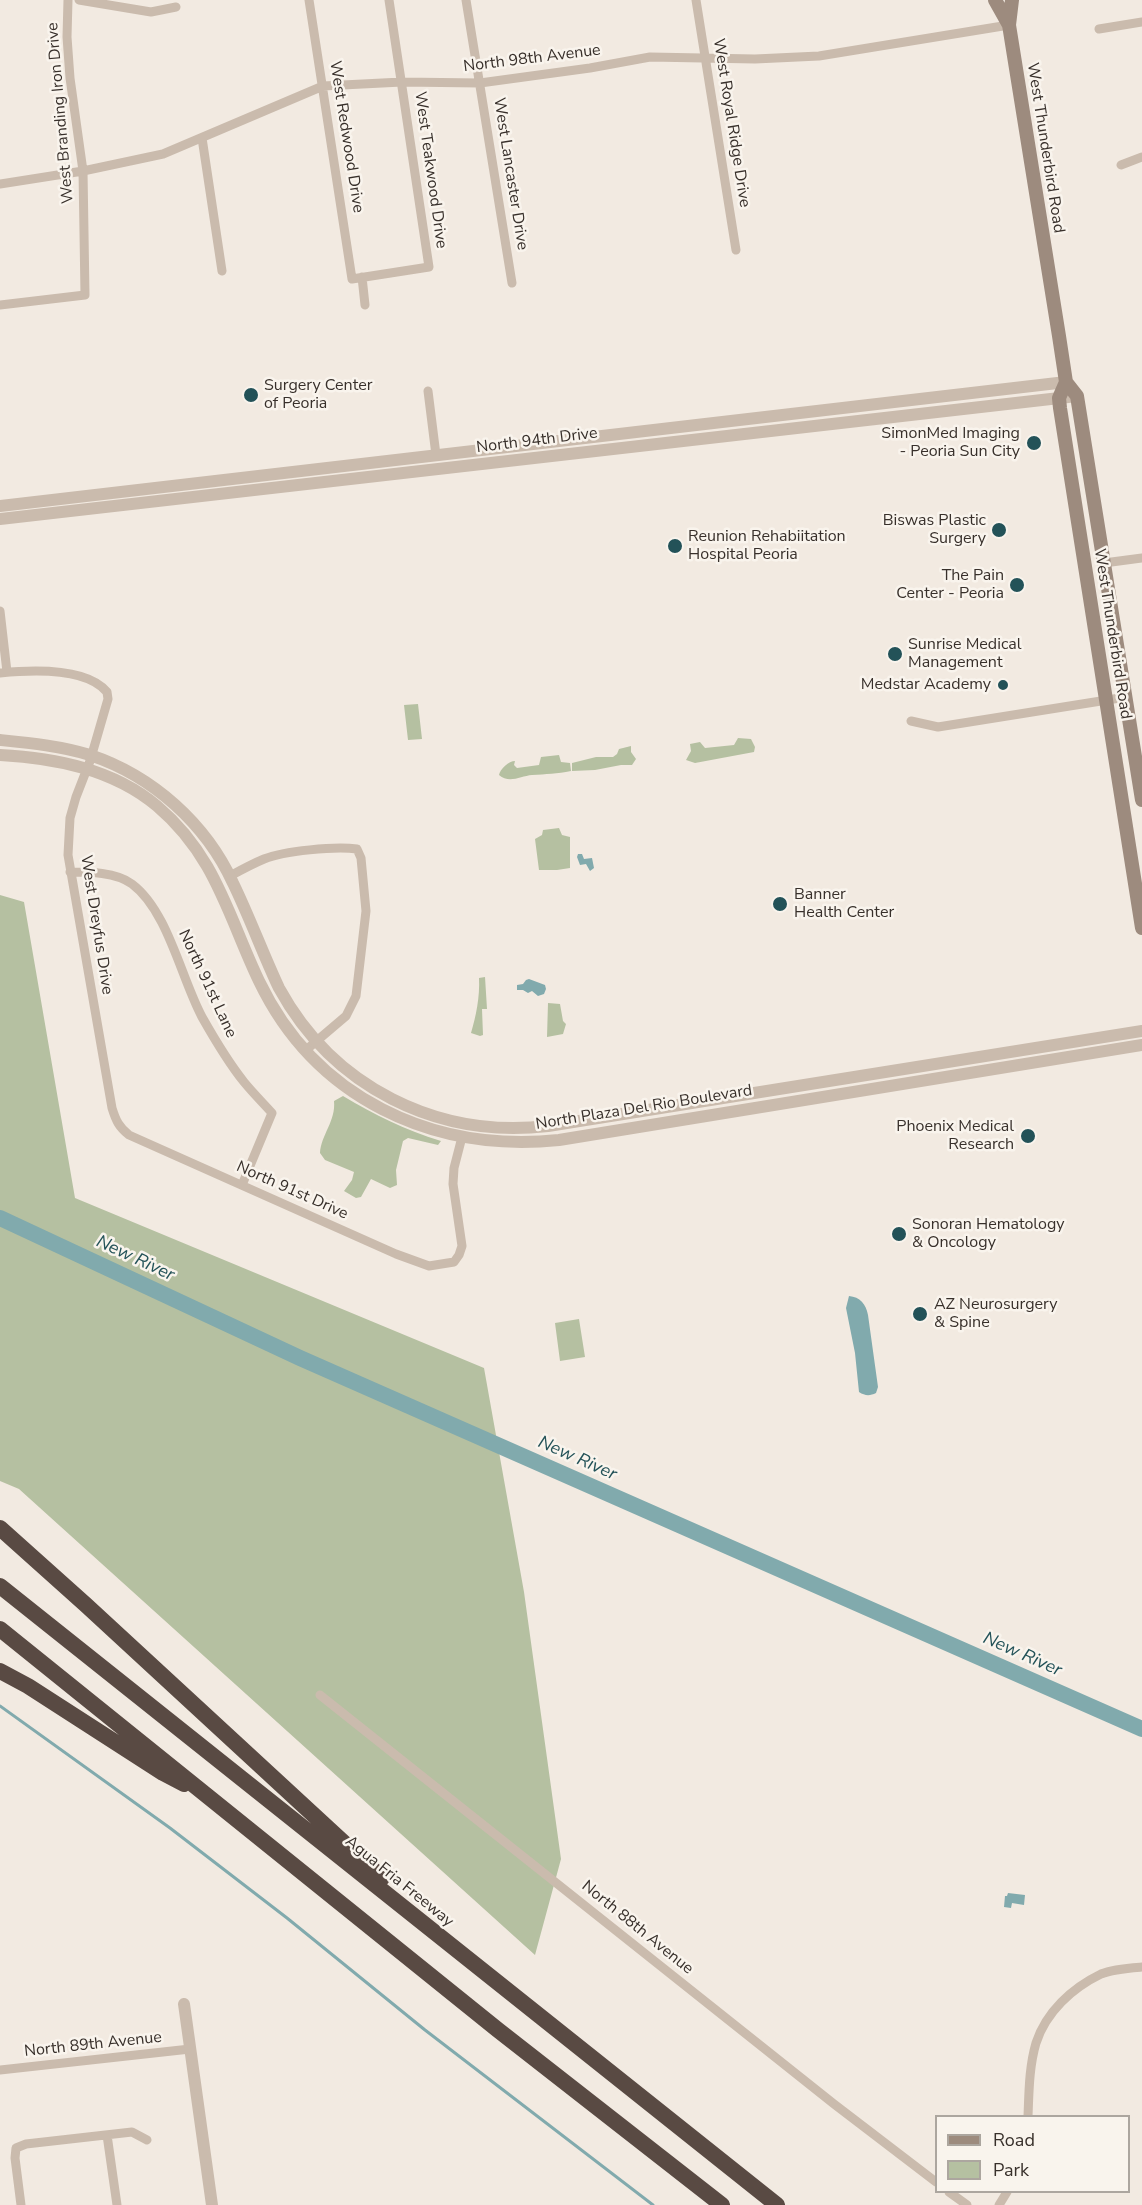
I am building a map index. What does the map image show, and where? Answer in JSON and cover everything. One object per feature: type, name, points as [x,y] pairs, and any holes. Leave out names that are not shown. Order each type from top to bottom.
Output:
[{"type":"highway","points":[[0,1528],[377,1874],[486,1963],[504,1988]]},
{"type":"highway","name":"Agua Fria Freeway","points":[[0,1586],[777,2205]]},
{"type":"highway","points":[[0,1629],[217,1801],[498,2030],[718,2203]]},
{"type":"highway","points":[[0,1671],[28,1686],[163,1773],[217,1801]]},
{"type":"main road","name":"West Thunderbird Road","points":[[995,0],[1009,25]]},
{"type":"main road","name":"West Thunderbird Road","points":[[1012,0],[1009,25],[1066,382],[1077,396],[1142,800]]},
{"type":"main road","points":[[1059,398],[1066,382]]},
{"type":"main road","name":"West Thunderbird Road","points":[[1059,398],[1142,928]]},
{"type":"main road","points":[[1075,499],[1087,521],[1096,560],[1100,564],[1104,563]]},
{"type":"street","name":"West Branding Iron Drive","points":[[0,305],[85,295],[83,171],[70,78],[67,37],[68,0]]},
{"type":"street","points":[[79,0],[151,12],[176,7]]},
{"type":"street","name":"West Redwood Drive","points":[[309,0],[357,278],[365,305]]},
{"type":"street","name":"West Teakwood Drive","points":[[357,278],[429,267],[389,0]]},
{"type":"street","name":"West Lancaster Drive","points":[[466,0],[512,283]]},
{"type":"street","name":"West Royal Ridge Drive","points":[[696,0],[736,250]]},
{"type":"street","points":[[1099,28],[1142,22]]},
{"type":"street","name":"North 98th Avenue","points":[[0,184],[83,171],[163,154],[323,86],[402,82],[480,83],[590,68],[650,57],[780,59],[819,56],[1009,25]]},
{"type":"street","points":[[202,138],[222,271]]},
{"type":"street","points":[[1121,165],[1142,157]]},
{"type":"street","name":"North 94th Drive","points":[[0,506],[1066,382]]},
{"type":"street","points":[[428,391],[437,469]]},
{"type":"street","points":[[993,391],[994,405]]},
{"type":"street","name":"North 94th Drive","points":[[0,519],[1077,396]]},
{"type":"street","points":[[939,398],[940,412]]},
{"type":"street","points":[[749,419],[751,434]]},
{"type":"street","points":[[690,426],[692,440]]},
{"type":"street","points":[[510,447],[512,461]]},
{"type":"street","points":[[54,499],[55,513]]},
{"type":"street","points":[[1104,563],[1142,558]]},
{"type":"street","points":[[0,611],[4,673]]},
{"type":"street","name":"West Dreyfus Drive","points":[[4,673],[36,670],[69,674],[94,682],[107,692],[108,699],[70,818],[68,837],[70,872],[112,1108],[116,1122],[122,1128]]},
{"type":"street","points":[[911,722],[938,727],[1126,698]]},
{"type":"street","name":"North Plaza Del Rio Boulevard","points":[[0,740],[60,747],[91,756],[132,774],[181,810],[215,850],[230,876],[279,988],[298,1020],[316,1042],[351,1073],[397,1102],[453,1121],[511,1129],[549,1126],[1142,1031]]},
{"type":"street","name":"North Plaza Del Rio Boulevard","points":[[0,755],[40,758],[87,769],[137,793],[155,805],[197,850],[213,874],[260,982],[286,1027],[306,1050],[363,1100],[422,1127],[462,1137],[510,1142],[559,1140],[1142,1045]]},
{"type":"street","points":[[171,820],[181,810]]},
{"type":"street","points":[[230,876],[266,858],[280,855],[346,847],[357,849],[361,858],[366,911],[356,996],[346,1016],[306,1050]]},
{"type":"street","name":"North 91st Lane","points":[[70,872],[95,872],[116,877],[131,882],[143,894],[156,910],[201,1014],[217,1043],[246,1084],[272,1113],[242,1185]]},
{"type":"street","points":[[1047,1046],[1048,1061]]},
{"type":"street","points":[[919,1066],[921,1081]]},
{"type":"street","points":[[832,1080],[835,1095]]},
{"type":"street","points":[[743,1095],[745,1109]]},
{"type":"street","points":[[393,1115],[397,1102]]},
{"type":"street","points":[[662,1107],[664,1122]]},
{"type":"street","name":"North 91st Drive","points":[[122,1128],[129,1135],[415,1262],[429,1266],[454,1262],[462,1246],[453,1184],[454,1168],[462,1137]]},
{"type":"street","points":[[510,1142],[511,1129]]},
{"type":"street","name":"North 88th Avenue","points":[[320,1695],[834,2104],[935,2181]]},
{"type":"street","points":[[1028,2115],[1033,2056],[1041,2030],[1054,2009],[1074,1991],[1102,1973],[1142,1967]]},
{"type":"street","points":[[184,2004],[212,2205]]},
{"type":"street","name":"North 89th Avenue","points":[[0,2070],[190,2049]]},
{"type":"street","points":[[21,2205],[15,2158],[16,2148],[26,2144],[132,2132],[147,2140]]},
{"type":"street","points":[[107,2135],[117,2205]]},
{"type":"street","points":[[950,2193],[967,2205]]},
{"type":"green space","points":[[418,704],[422,739],[408,740],[404,705]]},
{"type":"green space","points":[[738,738],[751,739],[755,747],[754,752],[695,763],[686,760],[691,751],[690,744],[700,742],[705,748],[734,745]]},
{"type":"green space","points":[[631,746],[631,752],[636,759],[632,765],[572,771],[572,763],[596,757],[613,757],[619,749]]},
{"type":"green space","points":[[559,755],[561,762],[570,763],[571,771],[511,779],[499,775],[503,768],[513,761],[517,768],[539,765],[541,757]]},
{"type":"green space","points":[[559,828],[562,835],[570,837],[570,868],[539,870],[535,839],[542,835],[543,830]]},
{"type":"green space","points":[[0,895],[24,902],[75,1198],[484,1368],[524,1592],[561,1859],[535,1955],[19,1489],[0,1481]]},
{"type":"green space","points":[[485,977],[487,1009],[482,1009],[483,1035],[480,1036],[471,1033],[477,1006],[479,978]]},
{"type":"green space","points":[[548,1003],[560,1004],[563,1021],[566,1024],[563,1034],[547,1037]]},
{"type":"green space","points":[[343,1096],[390,1122],[441,1141],[438,1145],[408,1138],[403,1141],[396,1170],[397,1185],[390,1188],[371,1179],[361,1197],[356,1198],[344,1191],[352,1180],[354,1172],[325,1160],[320,1153],[333,1115],[334,1101]]},
{"type":"green space","points":[[579,1319],[585,1357],[560,1361],[555,1323]]},
{"type":"water","points":[[578,854],[582,854],[584,859],[592,858],[594,868],[590,871],[586,864],[580,865]]},
{"type":"water","points":[[529,979],[545,985],[544,994],[538,996],[532,991],[528,993],[517,990],[517,985]]},
{"type":"water","points":[[849,1296],[862,1302],[868,1315],[878,1387],[876,1393],[872,1395],[859,1392],[855,1353],[846,1308]]},
{"type":"water","points":[[1008,1893],[1025,1895],[1024,1905],[1012,1903],[1011,1908],[1004,1907],[1005,1896]]},
{"type":"waterway","name":"New River","points":[[0,1218],[300,1358],[1142,1729]]},
{"type":"waterway","points":[[0,1706],[170,1828],[287,1918],[425,2030],[653,2205]]},
{"type":"place","name":"Surgery Center of Peoria","points":[[251,395]]},
{"type":"place","name":"SimonMed Imaging - Peoria Sun City","points":[[1034,443]]},
{"type":"place","name":"Biswas Plastic Surgery","points":[[999,530]]},
{"type":"place","name":"Reunion Rehabiitation Hospital Peoria","points":[[675,546]]},
{"type":"place","name":"The Pain Center - Peoria","points":[[1017,585]]},
{"type":"place","name":"Sunrise Medical Management","points":[[895,654]]},
{"type":"place","name":"Medstar Academy","points":[[1003,685]]},
{"type":"place","name":"Banner Health Center","points":[[780,904]]},
{"type":"place","name":"Phoenix Medical Research","points":[[1028,1136]]},
{"type":"place","name":"Sonoran Hematology & Oncology","points":[[899,1234]]},
{"type":"place","name":"AZ Neurosurgery & Spine","points":[[920,1314]]}]
